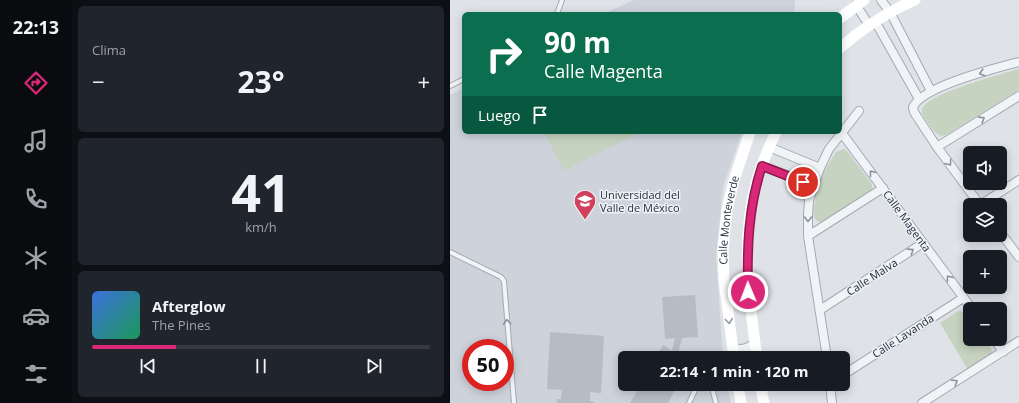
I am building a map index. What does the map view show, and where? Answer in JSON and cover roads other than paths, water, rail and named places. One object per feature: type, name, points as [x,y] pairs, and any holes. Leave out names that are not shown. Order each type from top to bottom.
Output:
[{"type":"main road","points":[[842,46],[872,23],[890,12],[915,0]]},
{"type":"main road","points":[[842,16],[860,3]]},
{"type":"main road","name":"Calle Monteverde","points":[[734,351],[724,280],[723,250],[727,210],[734,180],[749,134]]},
{"type":"main road","name":"Calle Monteverde","points":[[756,351],[748,292],[747,257],[749,222],[755,186],[775,134]]},
{"type":"main road","points":[[739,391],[741,403]]},
{"type":"main road","points":[[761,391],[764,403]]},
{"type":"street","points":[[881,0],[890,12],[931,91]]},
{"type":"street","points":[[860,3],[919,99]]},
{"type":"street","points":[[975,198],[937,147],[913,110],[913,105],[931,91],[963,78],[1019,62]]},
{"type":"street","points":[[937,147],[1019,96]]},
{"type":"street","points":[[842,131],[859,111]]},
{"type":"street","name":"Calle Magenta","points":[[842,133],[966,302]]},
{"type":"street","points":[[826,351],[808,236],[808,215],[809,200],[820,168],[829,149],[840,134]]},
{"type":"street","points":[[769,147],[820,168]]},
{"type":"street","points":[[762,166],[814,185]]},
{"type":"street","points":[[991,198],[1019,180]]},
{"type":"street","points":[[808,236],[883,188]]},
{"type":"street","points":[[1007,241],[1019,257]]},
{"type":"street","name":"Calle Malva","points":[[820,310],[923,243]]},
{"type":"street","name":"Calle Lavanda","points":[[850,371],[963,298]]},
{"type":"street","points":[[922,403],[1019,341]]},
{"type":"street","points":[[736,351],[738,349],[747,348],[755,342]]},
{"type":"street","points":[[999,346],[1003,352]]},
{"type":"street","points":[[831,391],[832,403]]},
{"type":"lane","points":[[558,12],[562,0]]},
{"type":"lane","points":[[450,86],[462,80]]},
{"type":"lane","points":[[450,252],[501,277],[504,281],[514,403]]},
{"type":"lane","points":[[689,403],[695,391]]},
{"type":"lane","points":[[713,391],[716,403]]},
{"type":"place","name":"Universidad del Valle de México","points":[[585,220]]}]
